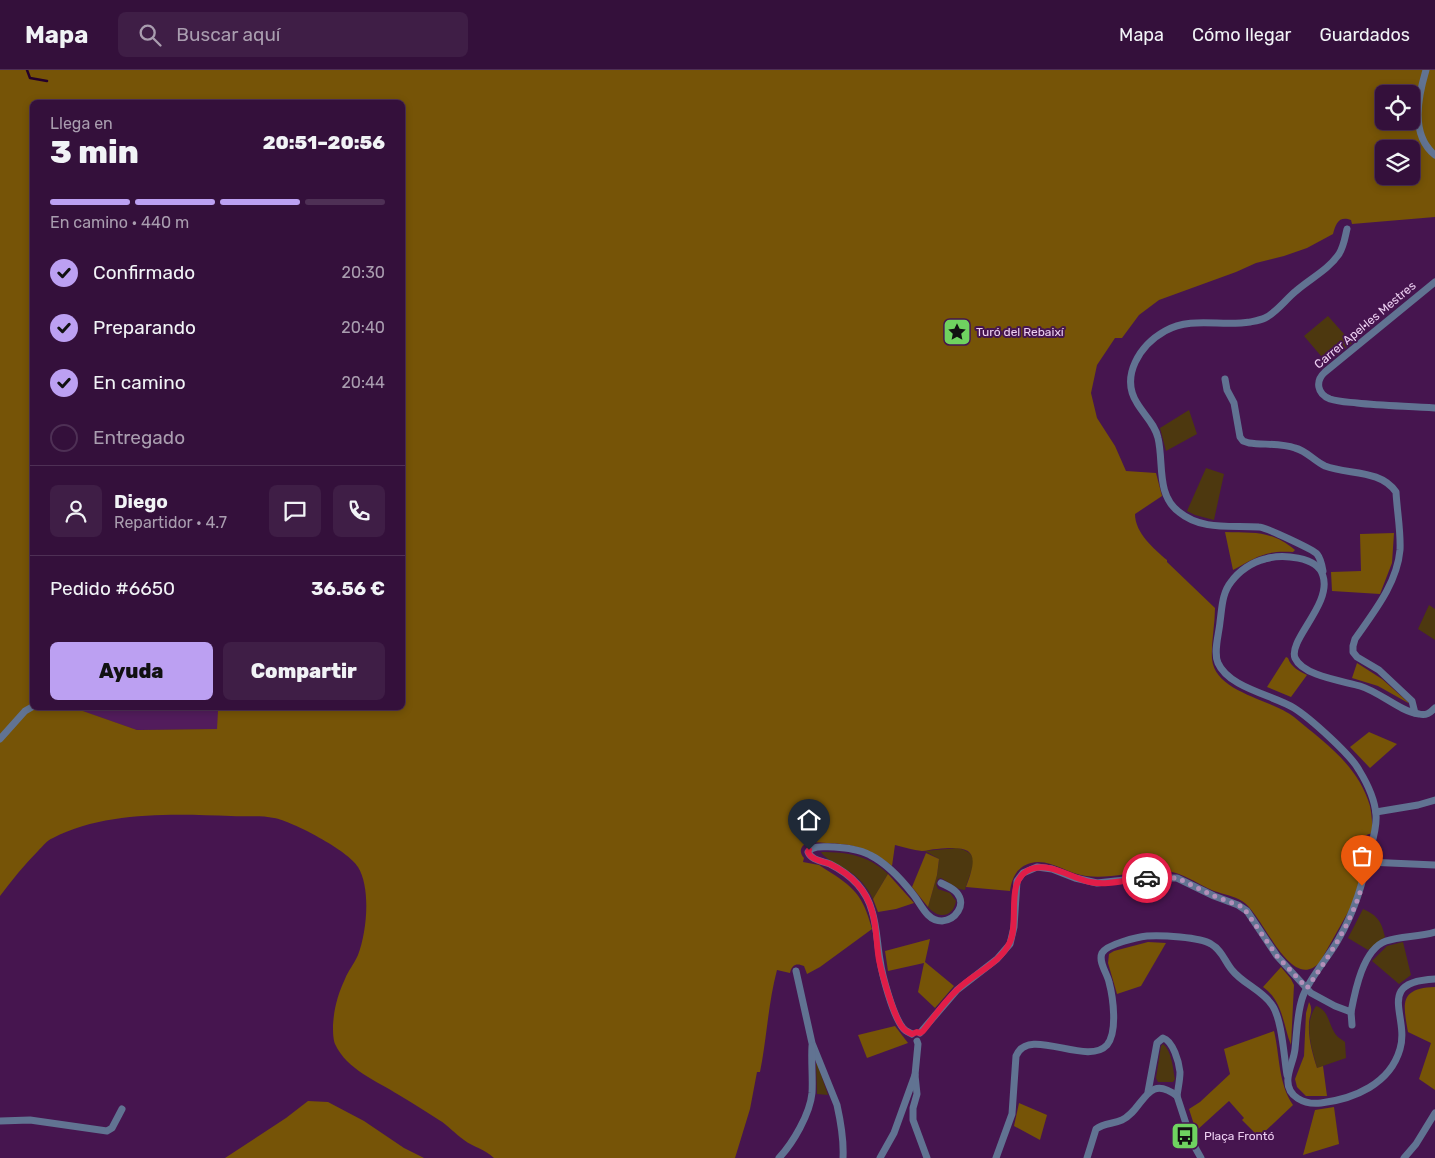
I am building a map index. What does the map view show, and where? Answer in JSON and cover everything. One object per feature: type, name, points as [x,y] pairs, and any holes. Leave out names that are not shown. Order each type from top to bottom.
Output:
[{"type":"street","points":[[1426,70],[1418,120],[1419,131],[1424,143],[1435,155]]},
{"type":"street","points":[[1347,229],[1343,246],[1329,266],[1265,318],[1240,323],[1194,322],[1167,330],[1150,342],[1140,353],[1132,371],[1131,393],[1156,430],[1165,494],[1178,512],[1187,517],[1219,527],[1261,527],[1316,552],[1322,562],[1323,594],[1312,619],[1294,648],[1294,656],[1298,663],[1303,668],[1329,678],[1364,687],[1415,713],[1429,714],[1435,708]]},
{"type":"street","name":"Carrer Apel·les Mestres","points":[[1435,282],[1325,372],[1318,379],[1317,384],[1322,393],[1332,399],[1376,405],[1435,408]]},
{"type":"street","points":[[1225,379],[1227,390],[1234,403],[1240,437],[1243,441],[1293,447],[1326,466],[1377,477],[1391,485],[1396,492],[1400,549],[1398,561],[1380,602],[1355,639],[1353,652],[1357,657],[1379,670],[1412,701],[1415,713]]},
{"type":"street","points":[[1288,1078],[1295,1052],[1302,998],[1331,953],[1354,910],[1373,838],[1376,812],[1374,803],[1357,766],[1343,751],[1296,709],[1232,679],[1222,670],[1218,662],[1217,651],[1223,598],[1229,584],[1238,574],[1258,561],[1272,557],[1282,557],[1306,561],[1319,567],[1323,574]]},
{"type":"street","points":[[0,739],[30,707]]},
{"type":"street","points":[[1376,812],[1418,806],[1435,800]]},
{"type":"street","points":[[916,1036],[907,1032],[902,1027],[889,995],[879,959],[874,916],[865,892],[838,868],[811,857],[808,852],[814,848],[831,847],[852,849],[873,856],[900,878],[928,915],[941,921],[955,916],[961,904],[957,892],[941,884]]},
{"type":"street","points":[[1367,862],[1433,864]]},
{"type":"street","points":[[916,1036],[957,990],[997,959],[1010,944],[1014,927],[1017,881],[1023,873],[1037,867],[1052,869],[1075,878],[1097,883],[1158,877],[1177,878],[1214,896],[1243,907],[1277,956],[1307,988],[1324,1001],[1352,1012]]},
{"type":"street","points":[[1352,1025],[1352,1012],[1359,980],[1371,952],[1384,942],[1435,932]]},
{"type":"street","points":[[996,1158],[1012,1114],[1016,1056],[1018,1051],[1023,1046],[1034,1044],[1096,1051],[1106,1045],[1110,1039],[1113,1023],[1112,1002],[1108,980],[1101,959],[1104,951],[1112,945],[1151,936],[1197,939],[1215,946],[1233,972],[1264,996],[1273,1007],[1290,1089],[1297,1099],[1302,1102],[1311,1103],[1334,1100],[1371,1088],[1380,1081],[1400,1049],[1402,1039],[1398,1004],[1400,994],[1403,989],[1412,983],[1435,980]]},
{"type":"street","points":[[796,971],[812,1043],[837,1106],[842,1124],[843,1158]]},
{"type":"street","points":[[880,1158],[894,1133],[915,1075],[918,1044],[916,1036]]},
{"type":"street","points":[[1148,1092],[1157,1043],[1163,1038],[1171,1044],[1179,1068],[1177,1096],[1192,1142],[1201,1158]]},
{"type":"street","points":[[779,1158],[792,1144],[811,1099],[812,1043]]},
{"type":"street","points":[[915,1075],[918,1088],[913,1108],[913,1120],[927,1158]]},
{"type":"street","points":[[1087,1158],[1096,1129],[1129,1116],[1152,1089],[1161,1088],[1171,1091],[1177,1096]]},
{"type":"street","points":[[0,1121],[30,1120],[107,1131],[112,1128],[122,1110]]},
{"type":"street","points":[[1404,1158],[1416,1144],[1435,1113]]},
{"type":"shaded area","points":[[0,70],[1435,70],[1435,217],[1352,224],[1351,220],[1344,219],[1339,221],[1333,234],[1307,248],[1256,263],[1159,300],[1139,315],[1122,338],[1115,338],[1097,365],[1091,393],[1097,418],[1115,446],[1126,471],[1156,473],[1162,496],[1135,514],[1138,528],[1151,546],[1215,608],[1212,659],[1215,671],[1233,688],[1294,717],[1339,756],[1365,791],[1372,816],[1373,833],[1365,835],[1356,843],[1354,848],[1355,860],[1362,872],[1352,905],[1320,962],[1309,969],[1298,968],[1288,960],[1250,908],[1242,901],[1214,891],[1185,876],[1171,872],[1153,871],[1095,877],[1079,875],[1052,864],[1038,862],[1026,865],[1019,870],[1012,881],[1010,891],[966,887],[973,859],[966,850],[959,848],[922,851],[895,845],[892,866],[872,852],[862,848],[842,844],[808,842],[801,849],[804,858],[803,862],[819,865],[850,887],[861,900],[872,929],[820,967],[807,974],[804,966],[799,965],[793,966],[790,973],[777,970],[760,1072],[757,1072],[750,1109],[735,1158],[494,1158],[487,1152],[464,1140],[442,1122],[363,1074],[347,1061],[335,1044],[333,1025],[335,1007],[348,973],[358,955],[364,934],[366,910],[365,886],[362,876],[353,860],[344,853],[282,820],[264,817],[140,816],[95,823],[73,829],[49,840],[0,896]]},
{"type":"shaded area","points":[[1328,316],[1352,343],[1327,363],[1304,336]]},
{"type":"shaded area","points":[[1189,410],[1197,434],[1166,451],[1160,428]]},
{"type":"shaded area","points":[[1206,468],[1224,474],[1214,520],[1187,511]]},
{"type":"shaded area","points":[[1225,532],[1254,533],[1270,536],[1295,550],[1293,552],[1275,552],[1261,555],[1233,570]]},
{"type":"shaded area","points":[[1394,533],[1392,563],[1380,594],[1332,591],[1331,572],[1361,571],[1360,534]]},
{"type":"shaded area","points":[[1429,605],[1435,609],[1435,640],[1418,629]]},
{"type":"shaded area","points":[[1286,657],[1291,664],[1307,675],[1291,697],[1267,687]]},
{"type":"shaded area","points":[[1357,663],[1382,679],[1410,704],[1378,686],[1352,678]]},
{"type":"shaded area","points":[[79,710],[307,710],[218,711],[218,729],[137,730]]},
{"type":"shaded area","points":[[1369,732],[1397,744],[1370,768],[1350,747]]},
{"type":"shaded area","points":[[957,848],[971,854],[973,859],[972,870],[965,890],[959,889],[941,878],[938,879],[936,884],[938,889],[950,893],[956,901],[952,911],[948,914],[936,914],[928,907],[937,875],[939,859],[925,851]]},
{"type":"shaded area","points":[[821,852],[857,856],[873,863],[888,874],[873,899],[856,877],[826,858]]},
{"type":"shaded area","points":[[926,853],[939,859],[937,875],[928,907],[912,887]]},
{"type":"shaded area","points":[[888,874],[914,903],[878,912],[873,899]]},
{"type":"shaded area","points":[[1363,909],[1378,920],[1385,937],[1368,950],[1348,938]]},
{"type":"shaded area","points":[[930,939],[925,962],[954,986],[935,1008],[918,992],[924,963],[888,971],[885,951]]},
{"type":"shaded area","points":[[1148,942],[1166,943],[1141,986],[1117,994],[1108,963],[1109,954]]},
{"type":"shaded area","points":[[1403,942],[1411,975],[1399,984],[1372,961],[1387,946]]},
{"type":"shaded area","points":[[1281,967],[1294,985],[1291,1045],[1279,1006],[1263,987]]},
{"type":"shaded area","points":[[1435,987],[1435,1090],[1419,1079],[1431,1043],[1408,1032],[1405,1006],[1409,994],[1423,988]]},
{"type":"shaded area","points":[[1309,1002],[1311,1011],[1309,1030],[1312,1052],[1317,1068],[1323,1066],[1327,1096],[1306,1096],[1297,1087],[1295,1079],[1304,1056],[1306,1013]]},
{"type":"shaded area","points":[[1316,1006],[1324,1011],[1335,1033],[1345,1042],[1346,1058],[1317,1068],[1309,1029],[1312,1013]]},
{"type":"shaded area","points":[[895,1026],[908,1043],[867,1058],[858,1035]]},
{"type":"shaded area","points":[[1274,1031],[1282,1079],[1293,1105],[1259,1137],[1242,1120],[1244,1118],[1229,1101],[1196,1131],[1189,1109],[1200,1102],[1230,1074],[1224,1049]]},
{"type":"shaded area","points":[[1163,1044],[1172,1060],[1175,1079],[1173,1082],[1158,1082],[1156,1078],[1161,1046]]},
{"type":"shaded area","points":[[817,1063],[828,1095],[817,1094]]},
{"type":"shaded area","points":[[308,1101],[328,1102],[364,1121],[404,1148],[424,1158],[225,1158],[286,1118]]},
{"type":"shaded area","points":[[1019,1103],[1047,1115],[1040,1140],[1014,1126]]},
{"type":"shaded area","points":[[1334,1107],[1339,1144],[1303,1155],[1315,1110]]},
{"type":"waterway","points":[[27,70],[30,78],[47,81]]},
{"type":"way so far","points":[[1147,878],[1168,877],[1184,880],[1206,893],[1243,907],[1277,956],[1307,988],[1348,923],[1362,886]]},
{"type":"place","name":"Turó del Rebaixí","points":[[957,332]]},
{"type":"place","name":"Plaça Frontó","points":[[1185,1136]]},
{"type":"route","points":[[809,850],[808,855],[838,868],[865,892],[875,922],[879,959],[889,995],[902,1027],[912,1034],[913,1032],[920,1033],[923,1031],[957,990],[997,959],[1010,944],[1014,927],[1016,886],[1023,873],[1037,867],[1044,867],[1075,878],[1097,883],[1147,878]]}]
